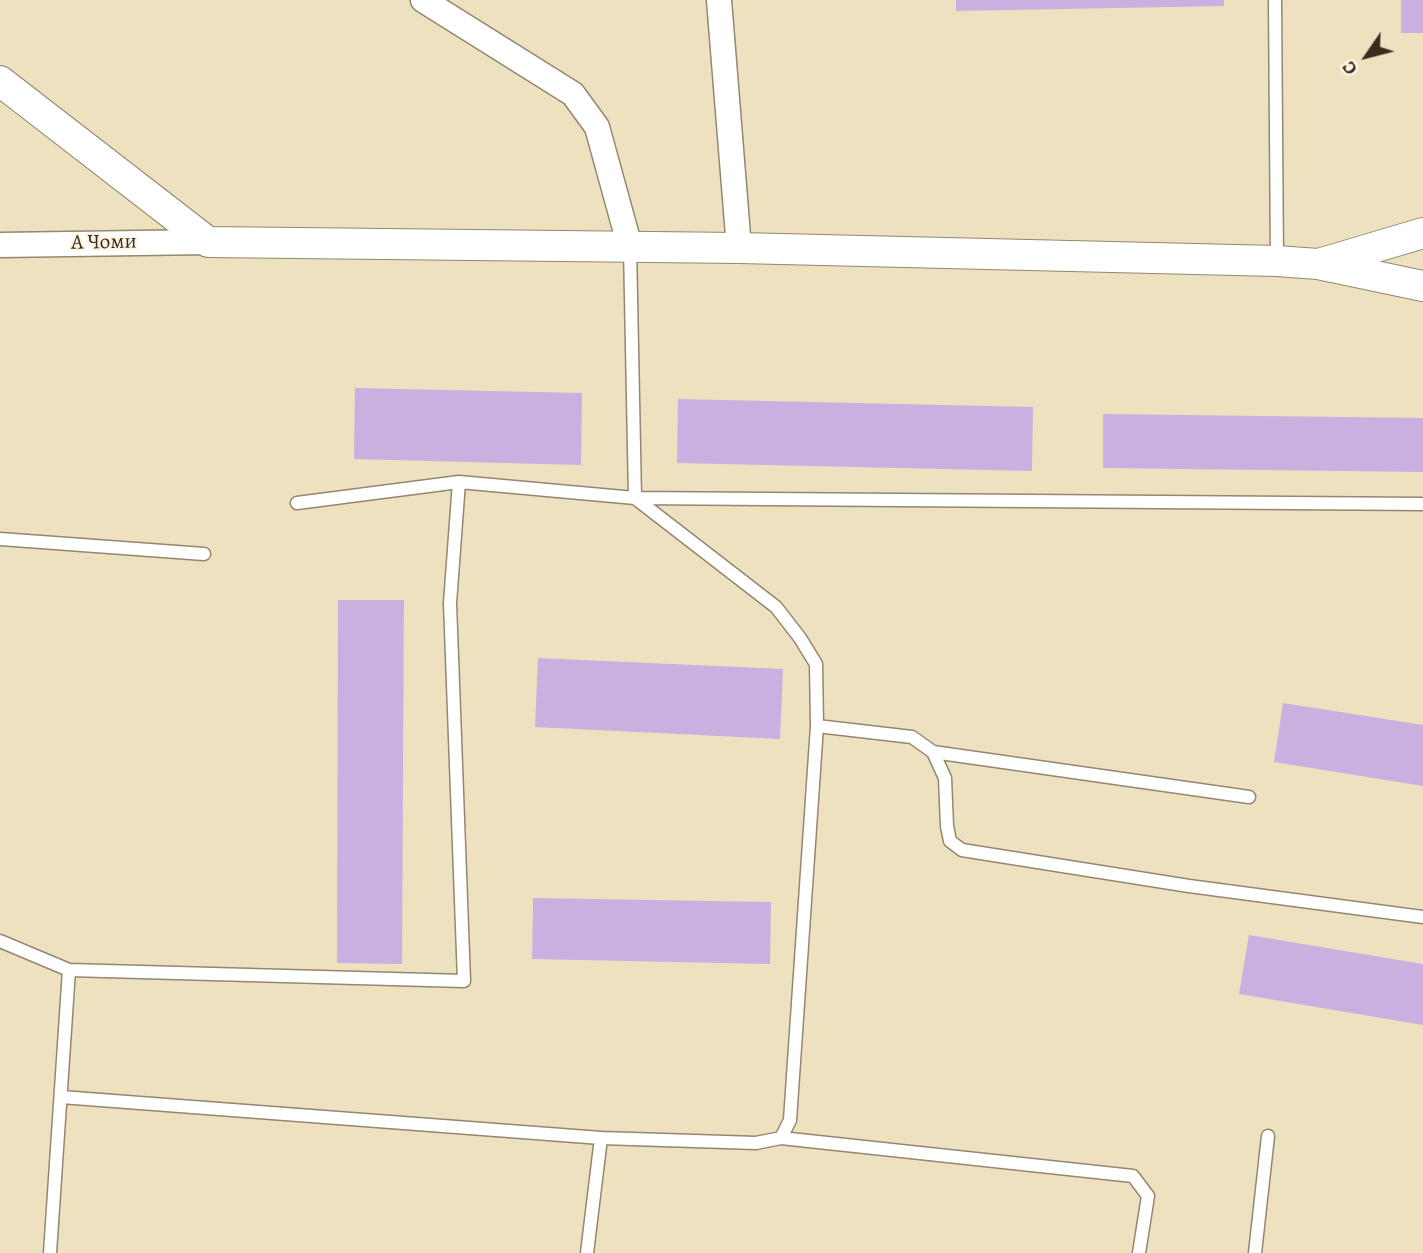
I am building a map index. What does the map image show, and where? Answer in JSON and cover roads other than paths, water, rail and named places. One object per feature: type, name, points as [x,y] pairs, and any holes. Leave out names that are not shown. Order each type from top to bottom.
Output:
[{"type":"street","points":[[423,0],[573,94],[597,127],[630,247]]},
{"type":"street","points":[[719,0],[739,248]]},
{"type":"street","points":[[0,81],[208,242],[739,248],[1277,261],[1318,264],[1423,286]]},
{"type":"street","points":[[1318,264],[1423,233]]},
{"type":"street","name":"А Чоми","points":[[0,245],[208,242]]},
{"type":"lane","points":[[1275,0],[1277,261]]},
{"type":"lane","points":[[630,247],[635,498]]},
{"type":"lane","points":[[0,941],[69,970],[464,981],[450,603],[459,482]]},
{"type":"lane","points":[[298,503],[459,482],[635,498],[1423,504]]},
{"type":"lane","points":[[635,498],[776,607],[816,664],[817,726],[790,1120],[781,1138]]},
{"type":"lane","points":[[0,539],[204,554]]},
{"type":"lane","points":[[817,726],[912,737],[933,752],[1249,797]]},
{"type":"lane","points":[[933,752],[946,778],[950,841],[962,850],[1189,886],[1423,917]]},
{"type":"lane","points":[[50,1253],[69,970]]},
{"type":"lane","points":[[61,1097],[601,1139],[756,1143],[781,1138],[1133,1176],[1148,1196],[1139,1253]]},
{"type":"lane","points":[[1255,1253],[1268,1136]]},
{"type":"lane","points":[[586,1253],[601,1139]]}]
